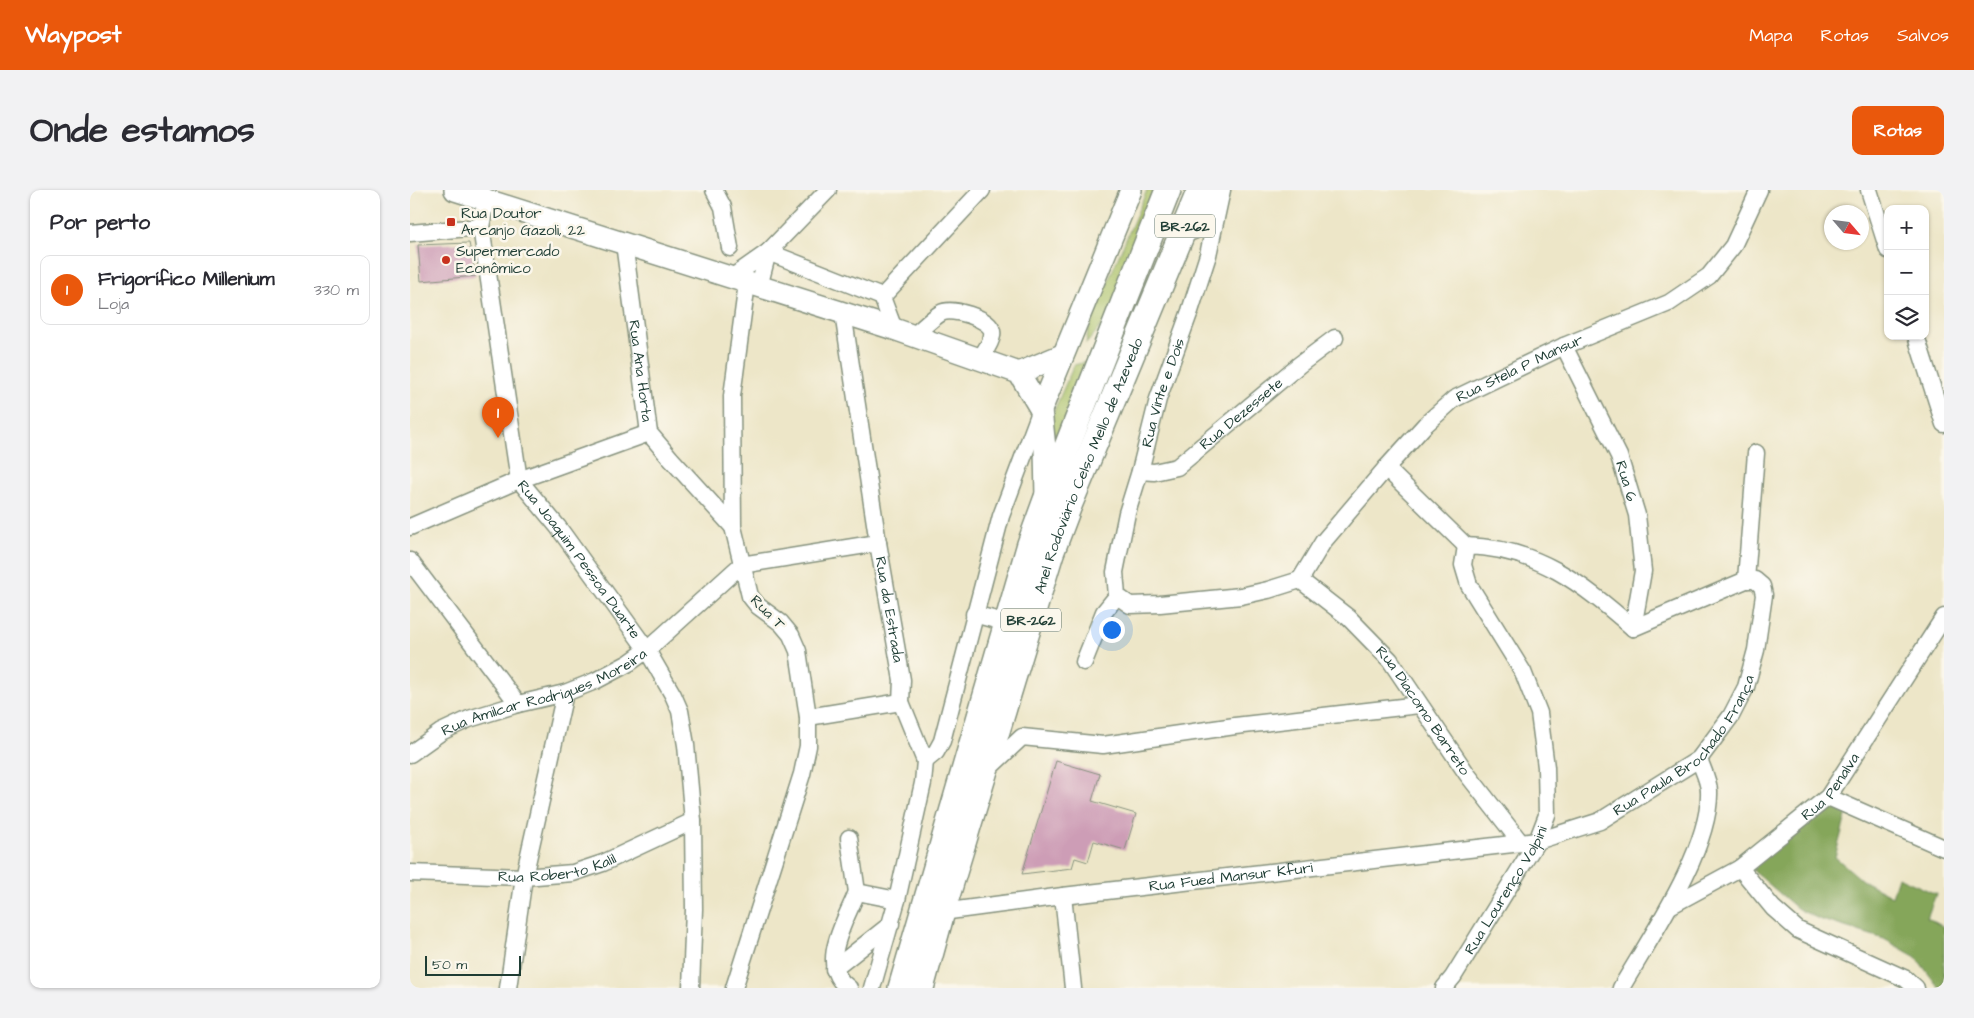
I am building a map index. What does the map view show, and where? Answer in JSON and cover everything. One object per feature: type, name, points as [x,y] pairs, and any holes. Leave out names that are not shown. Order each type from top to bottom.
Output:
[{"type":"highway","name":"Anel Rodoviário Celso Mello de Azevedo","points":[[901,988],[1007,623],[1046,500],[1168,190]]},
{"type":"highway","name":"Anel Rodoviário Celso Mello de Azevedo","points":[[921,988],[942,912],[1051,553],[1200,190]]},
{"type":"main road","points":[[456,190],[484,195],[746,283],[904,332],[1019,373],[1041,410]]},
{"type":"main road","name":"Anel Rodoviário Celso Mello de Azevedo","points":[[1046,500],[1045,448],[1041,410],[1131,190]]},
{"type":"main road","name":"Anel Rodoviário Celso Mello de Azevedo","points":[[1170,262],[1217,190]]},
{"type":"main road","points":[[1019,373],[1062,355]]},
{"type":"street","points":[[714,190],[723,207],[730,248]]},
{"type":"street","points":[[746,283],[768,252],[828,190]]},
{"type":"street","points":[[882,297],[982,190]]},
{"type":"street","name":"Rua Vinte e Dois","points":[[1117,596],[1116,572],[1127,513],[1140,471],[1158,399],[1208,255],[1222,190]]},
{"type":"street","name":"Rua Stela P Mansur","points":[[1300,580],[1323,542],[1386,468],[1425,425],[1454,400],[1564,346],[1669,302],[1709,276],[1733,246],[1759,190]]},
{"type":"street","points":[[1869,190],[1884,237]]},
{"type":"street","name":"Rua Joaquim Pessoa Duarte","points":[[484,195],[481,227],[519,480],[558,527],[647,650],[674,695],[680,711],[686,745],[693,821],[694,908],[691,988]]},
{"type":"street","points":[[410,233],[481,227]]},
{"type":"street","name":"Rua Ana Horta","points":[[624,243],[649,433],[734,527]]},
{"type":"street","points":[[768,252],[882,297],[904,332],[950,310],[965,313],[988,324],[992,329],[992,335],[980,359]]},
{"type":"street","name":"Rua T","points":[[734,988],[802,774],[808,746],[808,717],[798,652],[791,635],[781,624],[758,606],[750,596],[734,527],[732,396],[746,283],[768,252]]},
{"type":"street","name":"Rua da Estrada","points":[[844,313],[878,543],[902,680],[901,702],[925,761],[923,783],[897,900],[872,988]]},
{"type":"street","name":"Rua Dezessete","points":[[1140,471],[1154,472],[1177,468],[1299,365],[1335,338]]},
{"type":"street","points":[[1917,340],[1944,424]]},
{"type":"street","name":"Rua 6","points":[[1564,346],[1620,456],[1637,516],[1643,571],[1633,628]]},
{"type":"street","points":[[925,761],[936,752],[942,741],[1001,516],[1041,410]]},
{"type":"street","points":[[410,527],[519,480],[649,433]]},
{"type":"street","points":[[1386,468],[1466,546],[1484,546],[1522,554],[1567,575],[1597,597],[1633,628],[1746,580],[1756,453]]},
{"type":"street","points":[[742,565],[878,543]]},
{"type":"street","name":"Rua Lourenço Volpini","points":[[1444,988],[1453,977],[1529,842],[1547,815],[1546,767],[1539,712],[1523,672],[1469,585],[1463,565],[1466,546]]},
{"type":"street","points":[[410,561],[518,704]]},
{"type":"street","name":"Rua Amilcar Rodrigues Moreira","points":[[410,752],[440,732],[469,719],[518,704],[565,693],[620,668],[647,650],[742,565]]},
{"type":"street","points":[[1084,662],[1104,612],[1117,596],[1130,605],[1160,604],[1241,596],[1300,580]]},
{"type":"street","name":"Rua Diacomo Barreto","points":[[1300,580],[1349,618],[1390,660],[1466,774],[1529,842]]},
{"type":"street","name":"Rua Paula Brochado França","points":[[1529,842],[1600,821],[1699,759],[1731,716],[1746,687],[1756,650],[1764,595],[1762,586],[1754,580],[1746,580]]},
{"type":"street","points":[[974,614],[1007,623]]},
{"type":"street","name":"Rua Penalva","points":[[1670,906],[1740,868],[1828,797],[1944,617]]},
{"type":"street","points":[[514,988],[508,988],[524,877],[565,693]]},
{"type":"street","points":[[808,717],[901,702]]},
{"type":"street","points":[[984,773],[1022,737],[1103,745],[1235,726],[1419,705]]},
{"type":"street","points":[[1620,988],[1670,906],[1696,850],[1708,812],[1710,789],[1699,759]]},
{"type":"street","points":[[1828,797],[1944,848]]},
{"type":"street","name":"Rua Roberto Kalil","points":[[410,873],[524,877],[573,873],[596,866],[693,821]]},
{"type":"street","points":[[849,988],[841,983],[834,969],[834,951],[857,892],[850,838]]},
{"type":"street","name":"Rua Fued Mansur Kfuri","points":[[942,912],[1063,896],[1529,842]]},
{"type":"street","points":[[1740,868],[1773,908],[1798,930],[1906,979],[1916,988]]},
{"type":"street","points":[[857,892],[897,900]]},
{"type":"street","points":[[1063,896],[1073,988]]},
{"type":"street","points":[[834,969],[891,924]]},
{"type":"green space","points":[[1147,190],[1160,190],[1108,318],[1086,344],[1088,331]]},
{"type":"green space","points":[[1090,361],[1063,432],[1054,435],[1048,424],[1074,365]]},
{"type":"green space","points":[[1829,801],[1848,809],[1835,857],[1862,880],[1892,896],[1898,877],[1936,894],[1927,918],[1944,927],[1944,988],[1939,988],[1916,957],[1884,939],[1819,919],[1798,909],[1749,867]]},
{"type":"building","name":"Supermercado Econômico","points":[[469,243],[476,276],[421,281],[418,245]]},
{"type":"building","points":[[1056,761],[1100,774],[1092,801],[1136,814],[1125,850],[1094,841],[1088,862],[1075,858],[1072,868],[1022,874]]},
{"type":"place","name":"Rua Doutor Arcanjo Gazoli, 22","points":[[451,222]]},
{"type":"place","name":"Supermercado Econômico","points":[[446,260]]},
{"type":"place","name":"Frigorífico Millenium","points":[[498,438]]}]
